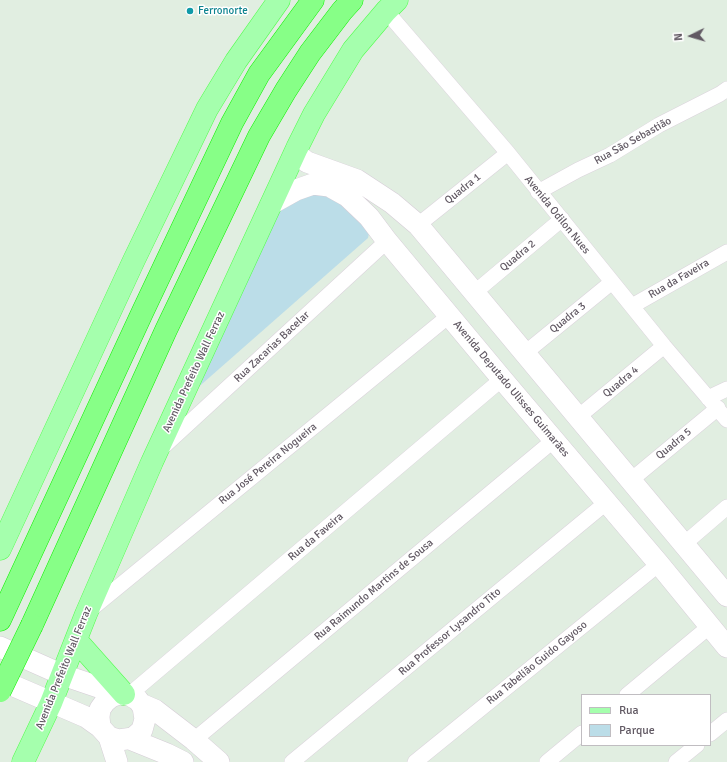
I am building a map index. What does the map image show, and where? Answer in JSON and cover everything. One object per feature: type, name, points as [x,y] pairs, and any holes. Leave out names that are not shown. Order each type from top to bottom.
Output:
[{"type":"highway","points":[[3,614],[232,123],[259,74],[313,0]]},
{"type":"highway","points":[[0,691],[32,625],[166,330],[260,136],[286,90],[310,53],[352,0]]},
{"type":"main road","points":[[0,549],[131,267],[207,109],[236,61],[279,0]]},
{"type":"main road","name":"Avenida Prefeito Wall Ferraz","points":[[23,762],[51,703],[86,614],[156,454],[297,148],[317,108],[353,50],[392,6]]},
{"type":"main road","points":[[76,640],[128,697]]},
{"type":"street","name":"Avenida Odilon Nues","points":[[392,6],[538,192],[562,219],[664,346],[727,420]]},
{"type":"street","name":"Rua São Sebastião","points":[[538,192],[578,170],[610,155],[660,125],[727,89]]},
{"type":"street","points":[[297,148],[299,156],[307,162],[357,180],[392,203],[418,225],[727,596]]},
{"type":"street","name":"Quadra 1","points":[[418,225],[508,153]]},
{"type":"street","name":"Avenida Deputado Ulisses Guimarães","points":[[272,204],[296,190],[313,184],[329,186],[347,196],[369,217],[387,241],[727,647]]},
{"type":"street","points":[[369,217],[375,209],[392,203]]},
{"type":"street","name":"Quadra 2","points":[[474,293],[562,219]]},
{"type":"street","name":"Rua Zacarias Bacelar","points":[[156,454],[387,241]]},
{"type":"street","name":"Rua da Faveira","points":[[632,306],[727,252]]},
{"type":"street","name":"Quadra 3","points":[[525,353],[612,282]]},
{"type":"street","name":"Rua José Pereira Nogueira","points":[[86,614],[450,315]]},
{"type":"street","name":"Quadra 4","points":[[578,417],[664,346]]},
{"type":"street","name":"Rua da Faveira","points":[[128,697],[502,379]]},
{"type":"street","name":"Quadra 5","points":[[631,480],[727,389]]},
{"type":"street","name":"Rua Raimundo Martins de Sousa","points":[[194,740],[554,440]]},
{"type":"street","name":"Rua Professor Lysandro Tito","points":[[292,762],[607,502]]},
{"type":"street","points":[[684,544],[727,506]]},
{"type":"street","name":"Rua Tabelião Guido Gayoso","points":[[415,762],[659,564]]},
{"type":"street","points":[[628,694],[710,626]]},
{"type":"street","points":[[0,647],[63,675],[128,697],[155,710],[194,740],[219,762]]},
{"type":"street","points":[[0,680],[86,717],[104,732],[119,740],[130,739],[136,736],[143,726],[145,715],[128,697],[111,696],[102,705],[99,717],[104,732],[117,762]]},
{"type":"street","points":[[711,733],[727,720]]},
{"type":"street","points":[[546,762],[581,733]]},
{"type":"street","points":[[130,739],[183,762]]},
{"type":"street","points":[[676,762],[695,746]]},
{"type":"green space","points":[[318,188],[371,225],[368,238],[194,391],[281,209]]},
{"type":"place","name":"Ferronorte","points":[[190,11]]}]
